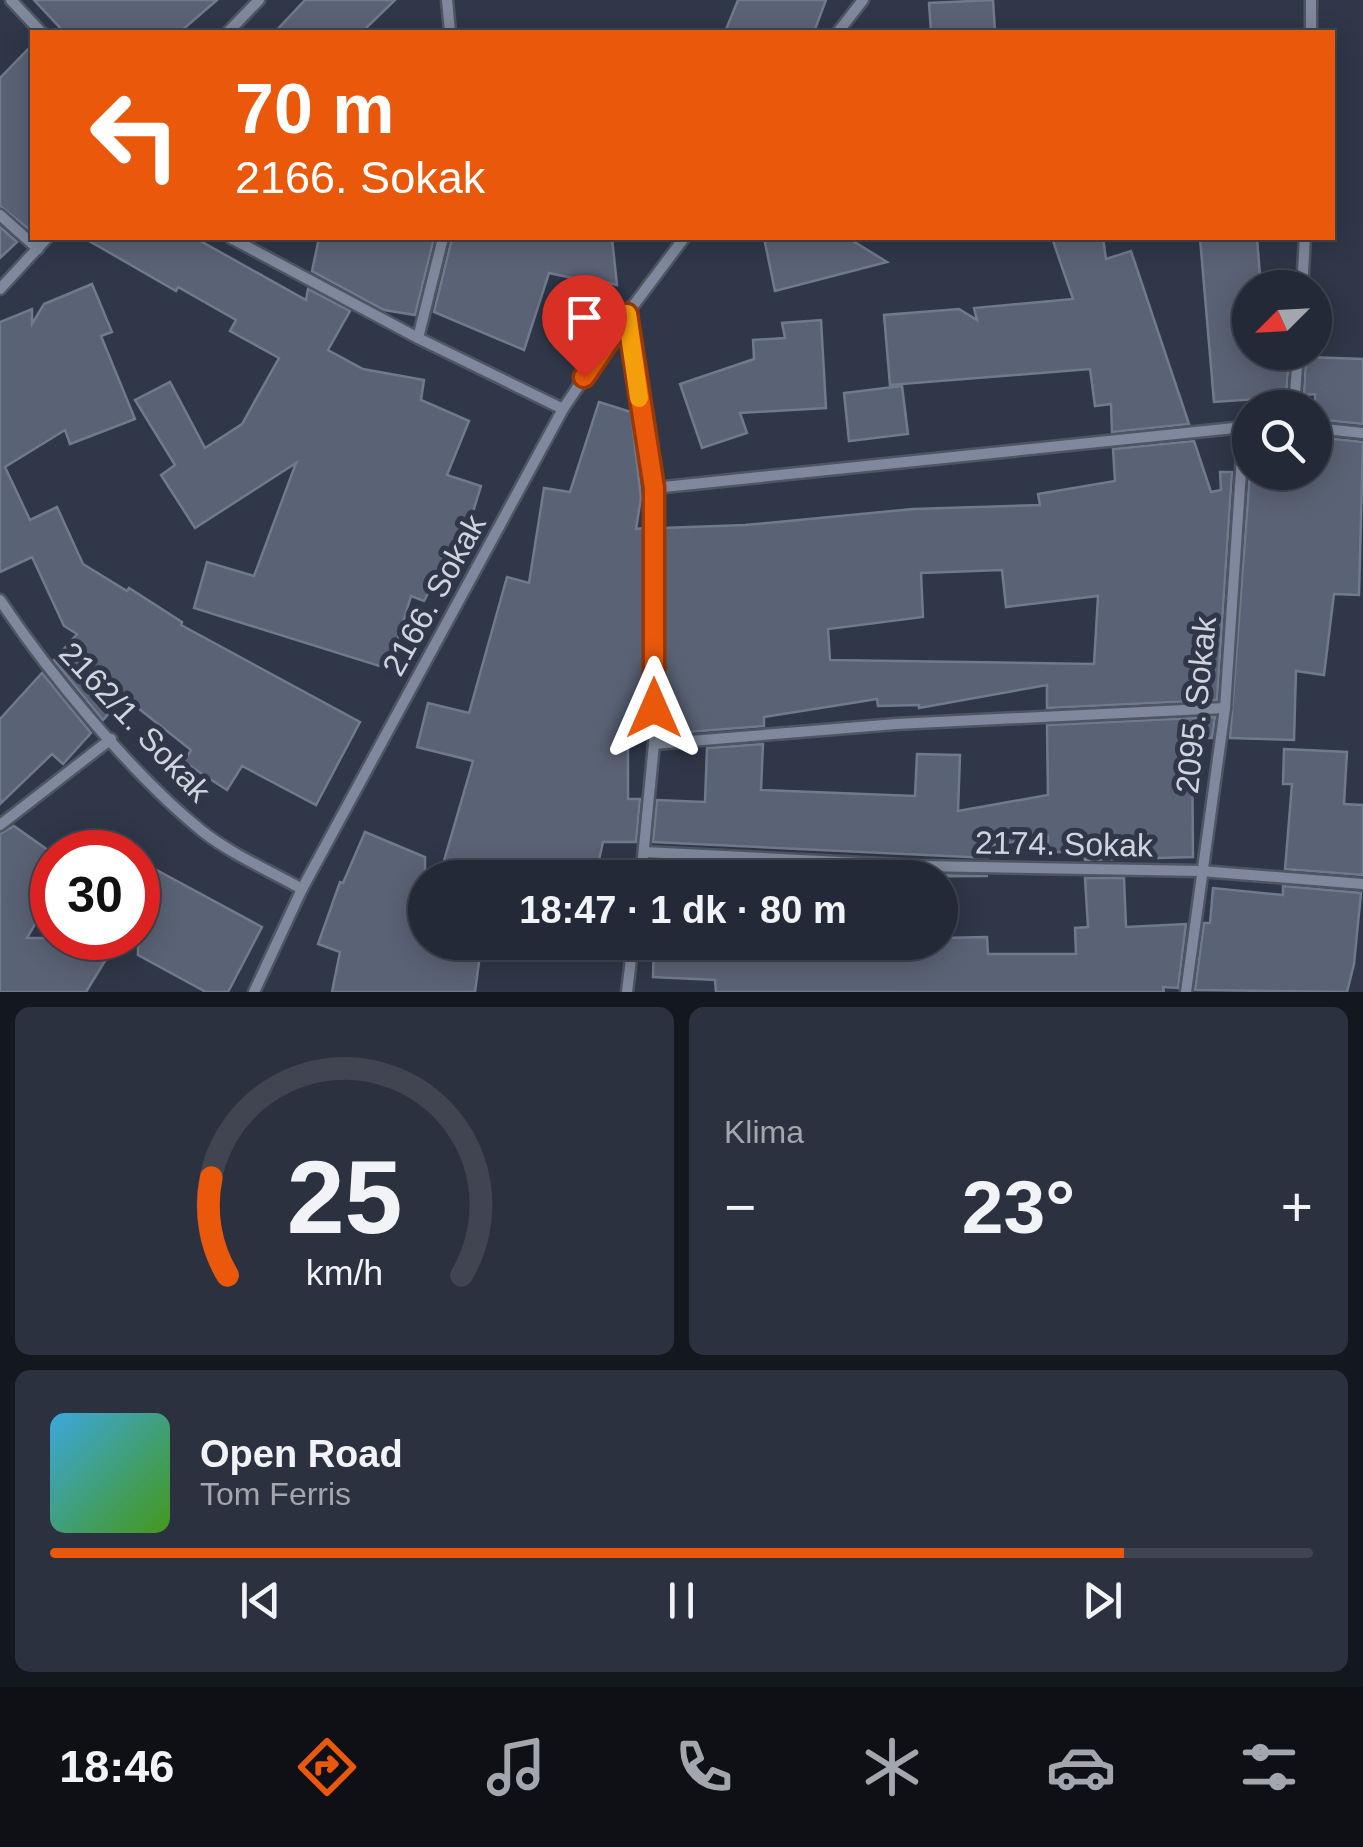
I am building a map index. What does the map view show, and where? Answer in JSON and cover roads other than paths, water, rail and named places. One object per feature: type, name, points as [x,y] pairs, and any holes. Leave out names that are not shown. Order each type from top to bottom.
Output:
[{"type":"street","points":[[11,0],[39,30]]},
{"type":"street","points":[[230,30],[259,0]]},
{"type":"street","points":[[447,0],[450,30]]},
{"type":"street","points":[[840,30],[863,0]]},
{"type":"street","points":[[1311,0],[1311,30]]},
{"type":"street","points":[[0,215],[38,250]]},
{"type":"street","points":[[0,289],[46,240]]},
{"type":"street","points":[[235,240],[418,338],[563,409]]},
{"type":"street","points":[[418,338],[443,240]]},
{"type":"street","name":"2166. Sokak","points":[[254,992],[302,889],[563,409],[682,240]]},
{"type":"street","points":[[1303,270],[1305,240]]},
{"type":"street","points":[[627,314],[654,488],[654,744],[643,860]]},
{"type":"street","points":[[654,488],[1232,429]]},
{"type":"street","points":[[1332,430],[1363,434]]},
{"type":"street","name":"2095. Sokak","points":[[1186,992],[1225,708],[1242,490]]},
{"type":"street","name":"2162/1. Sokak","points":[[0,600],[23,636],[111,740],[204,832],[302,889]]},
{"type":"street","points":[[654,744],[896,724],[1225,708]]},
{"type":"street","points":[[0,826],[111,740]]},
{"type":"street","name":"2174. Sokak","points":[[644,852],[920,866],[1201,871],[1363,884]]},
{"type":"street","points":[[627,992],[631,960]]}]
